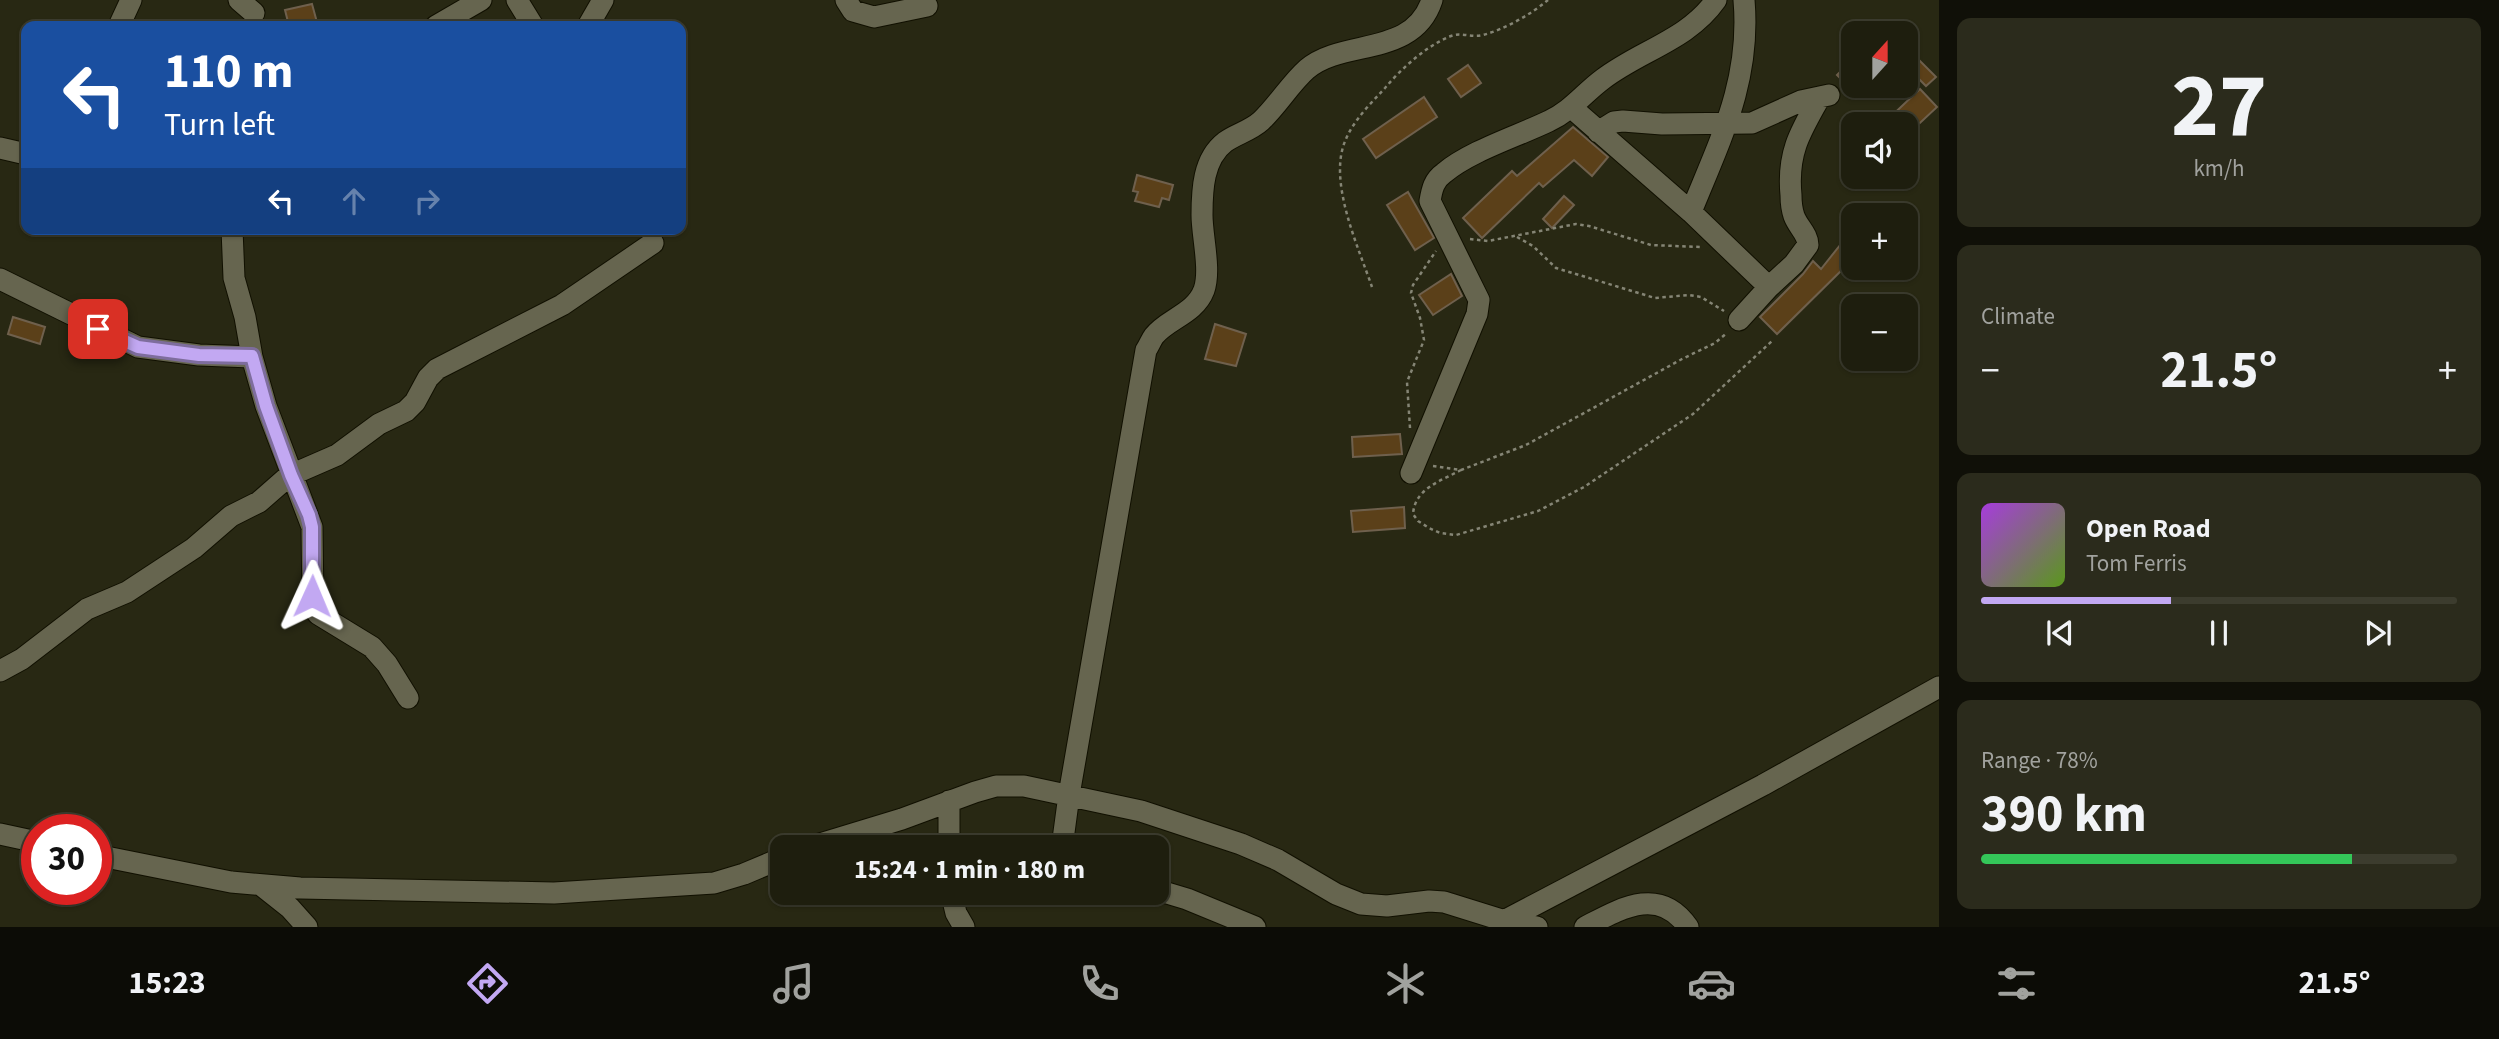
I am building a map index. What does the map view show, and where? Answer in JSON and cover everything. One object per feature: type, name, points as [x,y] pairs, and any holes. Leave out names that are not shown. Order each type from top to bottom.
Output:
[{"type":"street","points":[[120,21],[131,0]]},
{"type":"street","points":[[445,21],[481,0]]},
{"type":"street","points":[[517,0],[530,21]]},
{"type":"street","points":[[591,21],[603,0]]},
{"type":"street","points":[[846,0],[853,11],[874,17],[927,6]]},
{"type":"street","points":[[1064,835],[1146,350],[1153,337],[1187,312],[1203,291],[1206,276],[1202,214],[1205,173],[1213,154],[1226,141],[1258,124],[1294,82],[1317,62],[1334,55],[1387,43],[1421,20],[1432,0]]},
{"type":"street","points":[[1413,467],[1477,314],[1479,300],[1430,201],[1437,179],[1445,171],[1465,160],[1572,108],[1610,74],[1698,23],[1716,0]]},
{"type":"street","points":[[1691,212],[1727,124],[1741,75],[1744,0]]},
{"type":"street","points":[[1598,132],[1614,122],[1623,121],[1662,124],[1752,122],[1791,105],[1826,96],[1794,145],[1791,162],[1792,208],[1798,225],[1807,237],[1808,246],[1739,320]]},
{"type":"street","points":[[1572,108],[1691,212],[1769,287]]},
{"type":"street","points":[[0,148],[21,153]]},
{"type":"street","points":[[232,235],[234,278],[252,356],[266,406],[312,527],[313,607],[318,614],[372,647],[387,664],[408,698]]},
{"type":"street","points":[[0,671],[22,659],[88,609],[127,592],[194,548],[231,516],[259,502],[291,474],[337,455],[379,424],[406,411],[419,397],[428,378],[437,369],[562,305],[653,243]]},
{"type":"street","points":[[0,279],[138,347],[199,355],[252,356]]},
{"type":"street","points":[[1499,924],[1763,785],[1939,687]]},
{"type":"street","points":[[846,835],[996,786],[1024,786],[1140,811],[1241,844],[1278,860],[1336,894],[1361,904],[1387,906],[1444,902],[1499,924],[1537,927]]},
{"type":"street","points":[[949,801],[949,835]]},
{"type":"street","points":[[0,834],[21,839]]},
{"type":"street","points":[[112,858],[231,882],[261,885],[554,893],[714,883],[770,863]]},
{"type":"street","points":[[261,885],[290,908],[307,927]]},
{"type":"street","points":[[1169,894],[1255,927]]},
{"type":"street","points":[[1585,927],[1628,905],[1646,904],[1671,909],[1688,927]]},
{"type":"street","points":[[954,905],[964,927]]},
{"type":"path","points":[[1372,287],[1350,223],[1340,181],[1340,159],[1346,138],[1392,79],[1425,51],[1454,35],[1483,35],[1535,10],[1548,0]]},
{"type":"path","points":[[1461,470],[1413,467],[1406,389],[1423,340],[1420,318],[1411,293],[1413,285],[1446,237],[1488,241],[1576,224],[1651,245],[1726,246]]},
{"type":"path","points":[[1517,237],[1533,246],[1556,268],[1655,298],[1689,295],[1700,297],[1739,320],[1715,343],[1526,445],[1461,470],[1431,485],[1416,499],[1413,514],[1418,522],[1440,533],[1456,535],[1538,511],[1584,487],[1693,414],[1772,341]]},
{"type":"building","points":[[312,4],[317,21],[288,21],[285,10]]},
{"type":"building","points":[[1918,59],[1936,77],[1926,86],[1918,78]]},
{"type":"building","points":[[1468,65],[1481,83],[1461,97],[1448,79]]},
{"type":"building","points":[[1920,89],[1937,107],[1918,125],[1918,112],[1896,112],[1910,98],[1918,98]]},
{"type":"building","points":[[1424,97],[1437,117],[1376,158],[1363,139]]},
{"type":"building","points":[[1573,127],[1608,157],[1592,176],[1574,160],[1543,187],[1539,183],[1482,238],[1463,218],[1512,171],[1517,176]]},
{"type":"building","points":[[1137,175],[1173,185],[1169,200],[1162,198],[1159,207],[1135,201],[1138,192],[1133,191]]},
{"type":"building","points":[[1408,192],[1434,238],[1415,250],[1387,205]]},
{"type":"building","points":[[1564,196],[1574,205],[1552,228],[1543,219]]},
{"type":"building","points":[[1841,244],[1841,271],[1777,334],[1760,317],[1813,261],[1821,269]]},
{"type":"building","points":[[1451,274],[1462,296],[1433,315],[1419,295]]},
{"type":"building","points":[[13,317],[45,327],[40,344],[8,334]]},
{"type":"building","points":[[1215,324],[1246,334],[1236,366],[1205,359]]},
{"type":"building","points":[[1400,434],[1402,454],[1353,457],[1352,437]]},
{"type":"building","points":[[1404,507],[1405,528],[1353,532],[1351,511]]},
{"type":"route","points":[[98,329],[138,347],[155,350],[199,355],[252,356],[266,406],[312,527],[312,596]]}]
